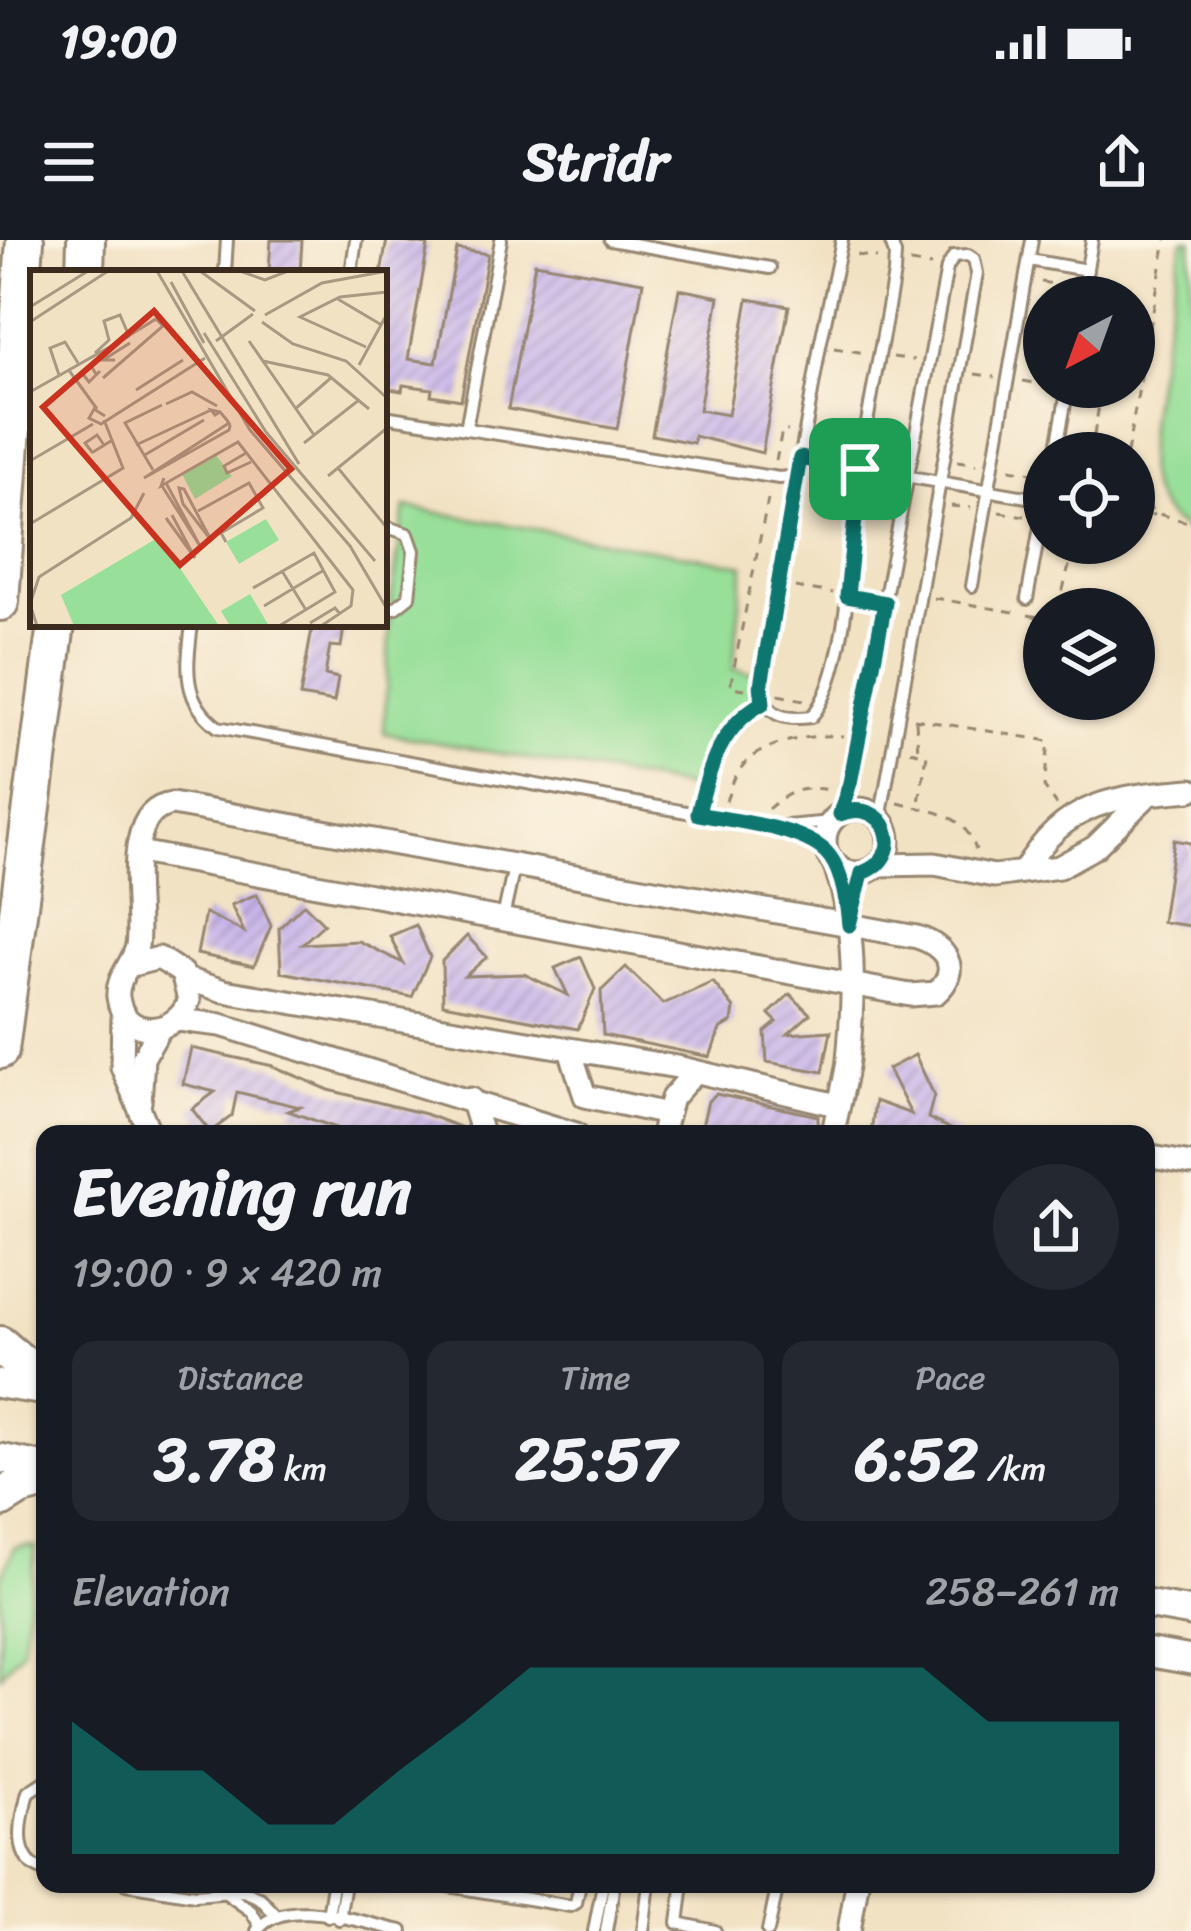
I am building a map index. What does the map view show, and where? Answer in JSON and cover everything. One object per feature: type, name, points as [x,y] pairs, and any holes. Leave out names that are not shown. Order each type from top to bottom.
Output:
[{"type":"main road","points":[[0,602],[25,240]]},
{"type":"main road","points":[[40,270],[42,240]]},
{"type":"main road","points":[[85,270],[86,240]]},
{"type":"main road","points":[[18,369],[30,331]]},
{"type":"main road","points":[[0,1050],[56,627]]},
{"type":"main road","points":[[0,1346],[36,1370]]},
{"type":"main road","points":[[0,1499],[36,1482]]},
{"type":"street","points":[[1024,871],[1043,842],[1070,818],[1107,801],[1191,790]]},
{"type":"street","points":[[830,858],[842,870],[935,864],[979,875],[1059,866],[1095,847],[1148,796]]},
{"type":"street","points":[[139,852],[926,996],[944,986],[950,966],[940,947],[931,942],[849,925],[162,805],[147,816],[139,852],[134,885],[139,919],[132,965],[118,987],[123,1012],[122,1067],[147,1125]]},
{"type":"street","points":[[834,1125],[848,1064],[849,925],[825,837],[835,818],[861,809],[935,864]]},
{"type":"street","points":[[849,925],[870,869],[888,848],[883,824]]},
{"type":"street","points":[[139,919],[179,971],[189,1000],[142,1058],[140,1103]]},
{"type":"street","points":[[132,965],[159,958],[224,991],[659,1064],[837,1105]]},
{"type":"street","points":[[123,1012],[132,1023],[207,1021],[551,1125]]},
{"type":"street","points":[[570,1050],[585,1096],[667,1115]]},
{"type":"street","points":[[659,1064],[667,1115]]},
{"type":"street","points":[[667,1115],[695,1072]]},
{"type":"street","points":[[471,1099],[479,1125]]},
{"type":"street","points":[[509,1125],[526,1116]]},
{"type":"street","points":[[1155,1158],[1191,1164]]},
{"type":"street","points":[[0,1384],[36,1390]]},
{"type":"street","points":[[0,1458],[36,1465]]},
{"type":"street","points":[[1155,1606],[1191,1612]]},
{"type":"street","points":[[1155,1654],[1191,1660]]},
{"type":"street","points":[[849,1931],[855,1893]]},
{"type":"lane","points":[[225,270],[227,240]]},
{"type":"lane","points":[[351,270],[356,240]]},
{"type":"lane","points":[[466,429],[501,240]]},
{"type":"lane","points":[[610,240],[770,268]]},
{"type":"lane","points":[[698,814],[716,754],[762,697],[800,458],[842,240]]},
{"type":"lane","points":[[762,697],[773,714],[797,719],[811,717],[823,704],[847,596],[860,469],[896,260],[890,240]]},
{"type":"lane","points":[[972,586],[1032,240]]},
{"type":"lane","points":[[1086,276],[1092,240]]},
{"type":"lane","points":[[767,827],[835,818],[859,737],[947,268],[954,256],[968,255],[974,259],[976,272],[962,371],[918,595],[883,824]]},
{"type":"lane","points":[[1029,260],[1087,270]]},
{"type":"lane","points":[[387,416],[779,478],[797,476]]},
{"type":"lane","points":[[800,458],[1023,498]]},
{"type":"lane","points":[[387,527],[407,534],[414,551],[409,597],[395,608],[387,607]]},
{"type":"lane","points":[[192,627],[187,682],[192,700],[218,728],[767,827],[830,858]]},
{"type":"lane","points":[[503,918],[514,867]]},
{"type":"lane","points":[[36,1787],[28,1792],[21,1851],[36,1867]]},
{"type":"lane","points":[[231,1893],[247,1907],[258,1929],[288,1910],[401,1931]]},
{"type":"lane","points":[[252,1893],[275,1914]]},
{"type":"lane","points":[[333,1893],[334,1917]]},
{"type":"lane","points":[[334,1917],[342,1893]]},
{"type":"lane","points":[[491,1893],[571,1906],[578,1893]]},
{"type":"lane","points":[[594,1931],[601,1893]]},
{"type":"lane","points":[[606,1931],[612,1893]]},
{"type":"lane","points":[[644,1931],[648,1893]]},
{"type":"lane","points":[[682,1893],[678,1923],[715,1931]]},
{"type":"lane","points":[[768,1931],[776,1893]]},
{"type":"path","points":[[1130,432],[1166,240]]},
{"type":"path","points":[[1155,513],[1191,524]]},
{"type":"path","points":[[752,578],[847,596]]},
{"type":"path","points":[[918,595],[1023,614]]},
{"type":"path","points":[[762,697],[823,704]]},
{"type":"path","points":[[899,718],[1049,741],[1044,788],[1070,818]]},
{"type":"path","points":[[916,719],[918,753]]},
{"type":"path","points":[[719,818],[747,761],[767,750],[820,736],[859,737]]},
{"type":"path","points":[[894,747],[926,755],[918,808]]},
{"type":"green space","points":[[1183,240],[1191,240],[1191,533],[1175,523],[1155,498],[1155,432],[1150,432]]},
{"type":"green space","points":[[405,507],[744,565],[733,669],[763,675],[697,789],[384,733],[391,602]]},
{"type":"green space","points":[[15,1547],[36,1547],[22,1650],[0,1676],[0,1579]]},
{"type":"building","points":[[271,240],[302,240],[300,270],[269,270]]},
{"type":"building","points":[[387,240],[428,245],[408,359],[436,363],[457,249],[488,254],[461,400],[431,395],[432,389],[403,385],[402,391],[387,388],[387,270],[382,270]]},
{"type":"building","points":[[535,263],[643,282],[617,429],[508,409]]},
{"type":"building","points":[[679,289],[719,297],[699,410],[728,415],[748,299],[789,306],[762,453],[694,436],[693,443],[652,435]]},
{"type":"building","points":[[312,627],[344,627],[341,647],[330,646],[325,675],[338,678],[334,702],[300,696]]},
{"type":"building","points":[[1174,840],[1191,843],[1191,926],[1162,922]]},
{"type":"building","points":[[257,894],[271,926],[254,966],[197,954],[205,913],[244,932],[231,905]]},
{"type":"building","points":[[304,904],[324,924],[302,944],[358,941],[403,963],[390,936],[416,925],[430,957],[412,997],[281,972],[279,928]]},
{"type":"building","points":[[467,936],[487,957],[465,976],[524,974],[568,995],[555,968],[581,957],[595,989],[578,1029],[443,1004],[442,961]]},
{"type":"building","points":[[626,967],[663,1004],[713,982],[734,1008],[732,1022],[720,1029],[710,1057],[603,1035],[601,991]]},
{"type":"building","points":[[790,994],[810,1014],[788,1034],[831,1031],[823,1072],[767,1062],[765,1032],[777,1022],[769,1014]]},
{"type":"building","points":[[191,1048],[273,1066],[329,1090],[454,1125],[328,1125],[288,1111],[300,1107],[237,1092],[232,1116],[220,1125],[205,1125],[192,1109],[215,1092],[183,1084]]},
{"type":"building","points":[[915,1055],[934,1095],[928,1118],[942,1125],[872,1125],[875,1101],[911,1114],[888,1069]]},
{"type":"building","points":[[716,1094],[818,1116],[818,1125],[702,1125],[708,1101]]},
{"type":"route","points":[[800,458],[860,469],[847,596],[885,603],[848,794],[840,814],[861,809],[872,813],[886,828],[888,848],[878,865],[862,873],[849,925],[839,878],[827,853],[782,832],[698,814],[716,754],[740,720],[763,703],[761,685],[800,458]]}]
